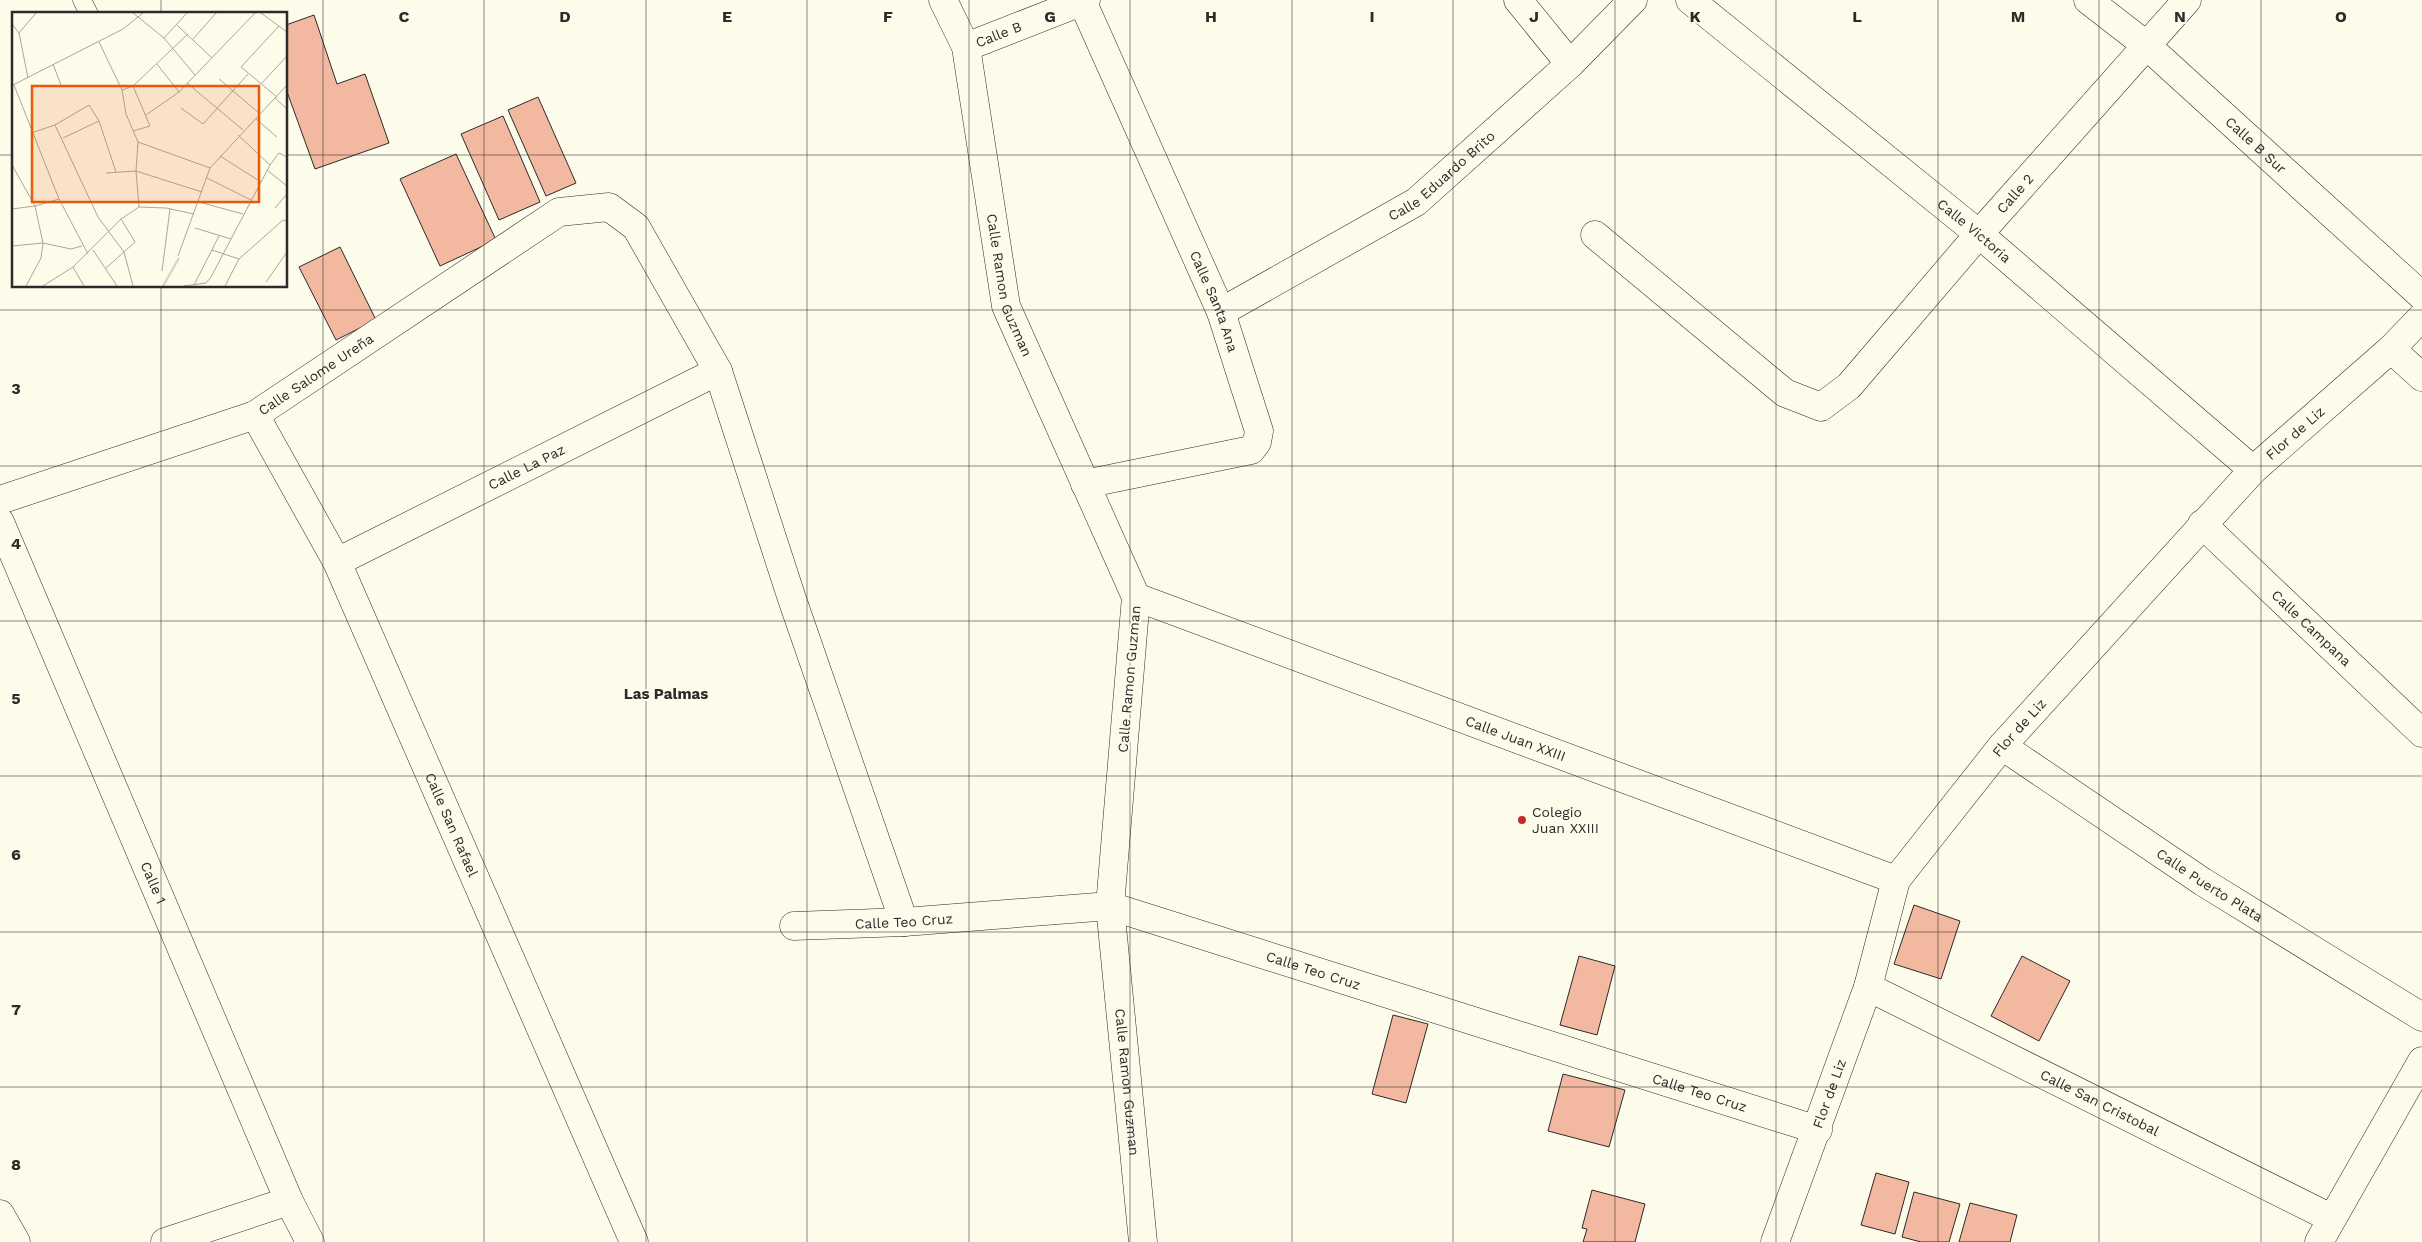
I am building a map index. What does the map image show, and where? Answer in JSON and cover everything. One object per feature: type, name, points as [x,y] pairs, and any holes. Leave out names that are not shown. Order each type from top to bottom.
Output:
[{"type":"street","name":"Calle Ramon Guzman","points":[[943,0],[966,47],[1006,306],[1136,597],[1110,906],[1143,1242]]},
{"type":"street","points":[[1518,0],[1570,64]]},
{"type":"street","name":"Calle Eduardo Brito","points":[[1221,312],[1416,202],[1570,64],[1632,0]]},
{"type":"street","name":"Calle Victoria","points":[[1690,0],[1979,234],[2253,470]]},
{"type":"street","name":"Calle B Sur","points":[[2088,0],[2146,45],[2422,296]]},
{"type":"street","name":"Calle 2","points":[[1595,235],[1785,393],[1821,408],[1849,386],[1979,234],[2187,0]]},
{"type":"street","name":"Calle B","points":[[966,47],[1084,1]]},
{"type":"street","name":"Calle Santa Ana","points":[[1084,1],[1221,312],[1259,432],[1257,442],[1251,450],[1085,484]]},
{"type":"street","name":"Calle Salome Ureña","points":[[0,500],[254,415],[559,212],[609,207],[636,227],[718,371]]},
{"type":"street","name":"Flor de Liz","points":[[1784,1240],[1818,1130],[1868,987],[1896,880],[2002,746],[2202,524],[2253,470],[2391,349],[2422,317]]},
{"type":"street","points":[[2391,349],[2422,376]]},
{"type":"street","points":[[718,371],[792,599],[904,922]]},
{"type":"street","name":"Calle La Paz","points":[[337,562],[718,371]]},
{"type":"street","name":"Calle San Rafael","points":[[254,415],[337,562],[634,1242]]},
{"type":"street","name":"Calle 1","points":[[0,522],[289,1201],[310,1242]]},
{"type":"street","name":"Calle Campana","points":[[2202,524],[2422,733]]},
{"type":"street","name":"Calle Juan XXIII","points":[[1136,597],[1896,880]]},
{"type":"street","name":"Calle Puerto Plata","points":[[2002,746],[2203,882],[2422,1017]]},
{"type":"street","name":"Calle Teo Cruz","points":[[794,926],[904,922],[1110,906],[1818,1130]]},
{"type":"street","name":"Calle San Cristobal","points":[[1868,987],[2331,1218]]},
{"type":"street","points":[[2319,1242],[2422,1061]]},
{"type":"street","points":[[165,1242],[289,1201]]},
{"type":"street","points":[[0,1214],[16,1242]]},
{"type":"lane","points":[[82,0],[88,12]]},
{"type":"building","points":[[314,15],[337,84],[365,74],[389,143],[315,169],[288,95],[288,24]]},
{"type":"building","points":[[538,97],[576,183],[546,196],[508,110]]},
{"type":"building","points":[[503,116],[540,202],[499,220],[461,134]]},
{"type":"building","points":[[456,154],[496,240],[440,266],[400,179]]},
{"type":"building","points":[[340,247],[376,320],[336,340],[299,267]]},
{"type":"building","points":[[1914,905],[1960,921],[1941,979],[1894,964]]},
{"type":"building","points":[[1579,956],[1615,966],[1597,1035],[1560,1025]]},
{"type":"building","points":[[2022,956],[2070,981],[2039,1041],[1991,1016]]},
{"type":"building","points":[[1393,1015],[1428,1024],[1406,1103],[1372,1094]]},
{"type":"building","points":[[1563,1074],[1625,1090],[1609,1147],[1548,1131]]},
{"type":"building","points":[[1876,1173],[1909,1182],[1895,1234],[1861,1225]]},
{"type":"building","points":[[1592,1190],[1645,1204],[1635,1242],[1583,1242],[1587,1229],[1582,1228]]},
{"type":"building","points":[[1914,1192],[1960,1204],[1949,1242],[1921,1242],[1902,1237]]},
{"type":"building","points":[[1970,1203],[2017,1215],[2010,1242],[1959,1242]]},
{"type":"place","name":"Colegio Juan XXIII","points":[[1522,820]]},
{"type":"district","name":"Las Palmas","points":[[666,694]]}]
